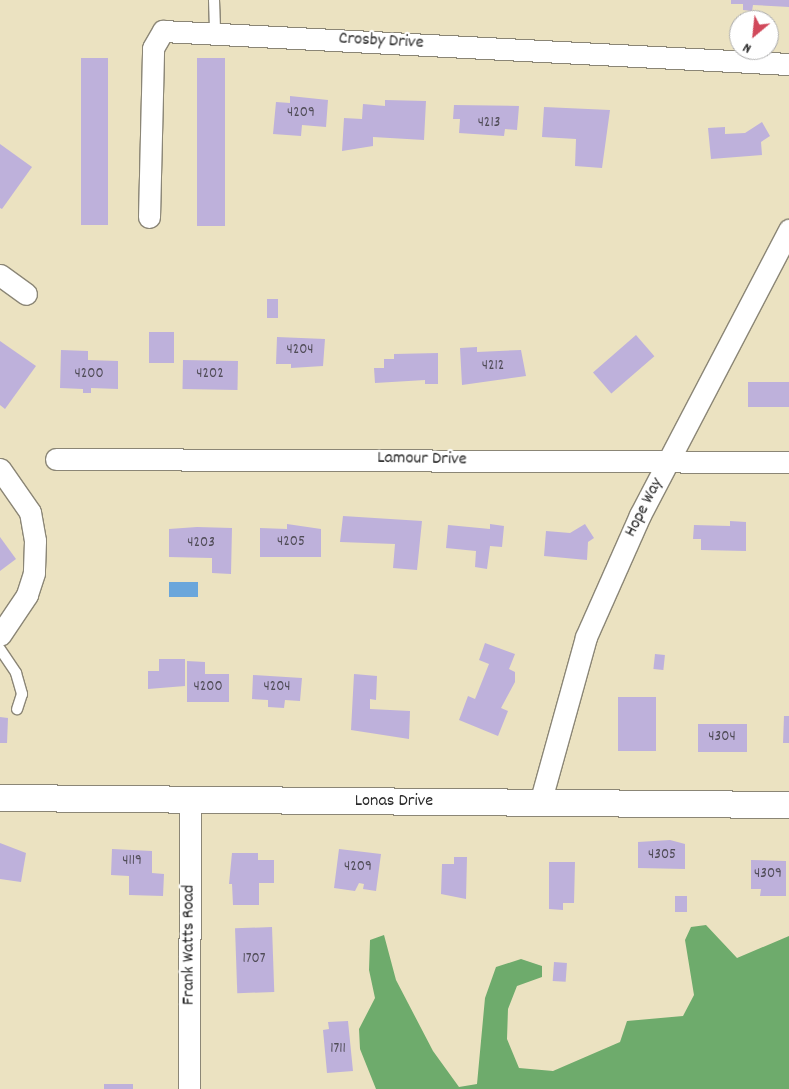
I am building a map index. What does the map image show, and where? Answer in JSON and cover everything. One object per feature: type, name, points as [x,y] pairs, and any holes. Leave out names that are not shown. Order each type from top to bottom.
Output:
[{"type":"street","name":"Crosby Drive","points":[[149,217],[156,38],[163,31],[789,64]]},
{"type":"street","name":"Hope Way","points":[[540,803],[586,637],[667,464],[789,230]]},
{"type":"street","points":[[0,275],[26,294]]},
{"type":"street","name":"Lamour Drive","points":[[56,459],[317,458],[667,464],[789,462]]},
{"type":"street","points":[[0,469],[30,512],[35,541],[34,573],[0,635]]},
{"type":"street","name":"Lonas Drive","points":[[0,798],[789,805]]},
{"type":"street","name":"Frank Watts Road","points":[[190,800],[190,1089]]},
{"type":"lane","points":[[214,0],[215,33]]},
{"type":"lane","points":[[0,649],[16,674],[22,694],[17,709]]},
{"type":"green space","points":[[706,925],[737,958],[789,936],[789,1089],[376,1089],[360,1049],[359,1029],[375,998],[369,970],[370,940],[384,935],[396,980],[433,1051],[459,1087],[477,1084],[485,998],[496,967],[521,959],[542,966],[542,977],[517,986],[508,1009],[507,1039],[519,1068],[553,1071],[620,1042],[627,1021],[683,1016],[694,995],[685,940],[691,927]]},
{"type":"water","points":[[169,582],[198,582],[198,597],[169,597]]},
{"type":"building","points":[[731,0],[789,0],[789,7],[753,5],[752,10],[743,10],[743,4],[731,4]]},
{"type":"building","points":[[81,58],[108,58],[108,225],[81,225]]},
{"type":"building","points":[[197,58],[225,58],[225,226],[197,226]]},
{"type":"building","points":[[290,96],[328,100],[326,127],[302,125],[301,136],[273,134],[276,102],[290,103]]},
{"type":"building","points":[[385,100],[426,101],[424,140],[373,137],[373,146],[342,151],[344,118],[362,119],[363,104],[385,106]]},
{"type":"building","points":[[454,105],[519,106],[517,130],[505,129],[504,136],[459,133],[460,119],[453,119]]},
{"type":"building","points":[[544,107],[610,110],[602,168],[575,166],[576,139],[542,137]]},
{"type":"building","points":[[762,122],[770,136],[761,142],[762,155],[711,159],[708,128],[725,127],[725,134],[745,133]]},
{"type":"building","points":[[0,144],[32,167],[2,209],[0,208]]},
{"type":"building","points":[[267,299],[278,299],[278,318],[267,318]]},
{"type":"building","points":[[149,332],[174,332],[174,363],[149,363]]},
{"type":"building","points":[[636,335],[654,356],[611,394],[593,372]]},
{"type":"building","points":[[277,337],[325,339],[323,366],[291,368],[291,364],[276,364]]},
{"type":"building","points":[[0,341],[36,366],[5,409],[0,405]]},
{"type":"building","points":[[477,347],[477,352],[521,350],[526,376],[462,385],[460,348]]},
{"type":"building","points":[[61,350],[88,351],[88,360],[118,361],[118,389],[91,388],[91,393],[83,393],[83,389],[60,388]]},
{"type":"building","points":[[438,353],[438,384],[425,384],[425,380],[375,383],[374,368],[384,368],[384,359],[394,359],[394,354]]},
{"type":"building","points":[[183,360],[238,361],[237,390],[182,389]]},
{"type":"building","points":[[748,382],[789,382],[789,407],[748,407]]},
{"type":"building","points":[[343,516],[422,521],[417,570],[393,568],[395,544],[340,542]]},
{"type":"building","points":[[730,521],[746,522],[746,551],[701,550],[701,539],[693,539],[694,525],[730,526]]},
{"type":"building","points":[[287,524],[321,529],[321,557],[260,557],[260,528],[287,529]]},
{"type":"building","points":[[490,524],[504,526],[502,547],[490,546],[487,569],[475,567],[476,551],[446,548],[448,525],[490,529]]},
{"type":"building","points":[[585,524],[594,538],[588,542],[587,560],[544,556],[546,531],[570,533]]},
{"type":"building","points":[[197,527],[232,528],[231,574],[212,573],[212,558],[169,557],[169,529]]},
{"type":"building","points":[[0,537],[16,559],[0,571]]},
{"type":"building","points":[[485,643],[515,654],[509,669],[515,672],[515,682],[501,708],[508,711],[498,736],[459,720],[468,696],[475,699],[489,664],[479,660]]},
{"type":"building","points":[[655,654],[665,655],[663,670],[653,669]]},
{"type":"building","points":[[159,659],[185,659],[185,686],[148,689],[148,671],[159,671]]},
{"type":"building","points":[[187,661],[205,662],[205,674],[229,674],[229,702],[187,702]]},
{"type":"building","points":[[354,674],[377,676],[376,700],[370,699],[370,709],[410,711],[409,739],[351,730]]},
{"type":"building","points":[[253,675],[302,678],[300,701],[285,700],[284,708],[268,707],[268,700],[252,699]]},
{"type":"building","points":[[618,697],[656,697],[656,751],[618,751]]},
{"type":"building","points":[[784,716],[789,716],[789,743],[783,743]]},
{"type":"building","points":[[0,717],[8,718],[7,743],[0,743]]},
{"type":"building","points":[[698,724],[747,724],[747,752],[698,752]]},
{"type":"building","points":[[670,840],[685,844],[685,869],[638,868],[638,842]]},
{"type":"building","points":[[0,843],[26,853],[21,882],[0,879]]},
{"type":"building","points":[[112,849],[152,851],[152,873],[164,874],[163,896],[129,895],[129,876],[111,875]]},
{"type":"building","points":[[339,849],[381,854],[376,891],[363,889],[364,884],[359,883],[355,891],[334,888]]},
{"type":"building","points":[[232,853],[258,853],[258,860],[274,860],[274,883],[259,883],[259,905],[233,905],[232,884],[229,884]]},
{"type":"building","points":[[454,857],[467,857],[466,899],[441,894],[442,864],[454,864]]},
{"type":"building","points":[[751,860],[786,861],[786,896],[760,896],[761,889],[751,889]]},
{"type":"building","points":[[549,862],[575,862],[574,903],[563,903],[563,910],[549,909]]},
{"type":"building","points":[[675,896],[687,896],[687,912],[675,912]]},
{"type":"building","points":[[272,927],[274,992],[237,993],[235,928]]},
{"type":"building","points":[[554,962],[567,963],[566,982],[553,981]]},
{"type":"building","points":[[348,1021],[353,1071],[327,1073],[323,1030],[329,1029],[328,1022]]},
{"type":"building","points":[[104,1084],[133,1084],[133,1089],[104,1089]]}]
